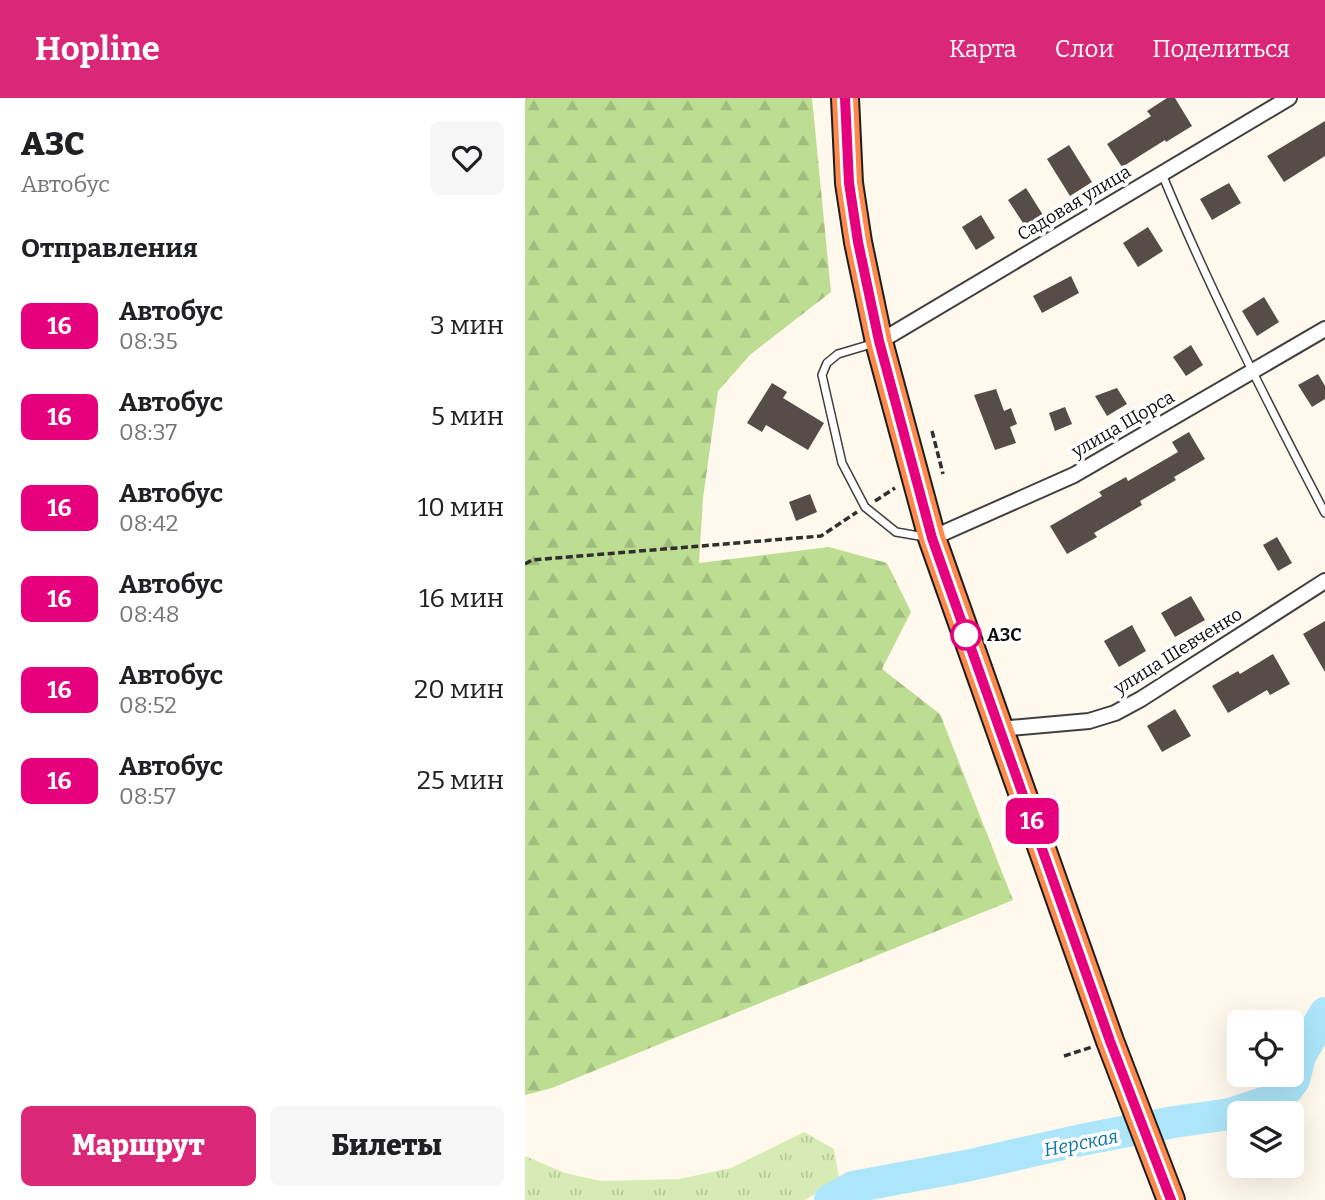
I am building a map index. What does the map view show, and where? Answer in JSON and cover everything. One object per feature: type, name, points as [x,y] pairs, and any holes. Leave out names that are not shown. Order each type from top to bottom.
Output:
[{"type":"highway","points":[[845,98],[849,183],[858,242],[879,341],[932,538],[1110,1041],[1171,1200]]},
{"type":"street","name":"Садовая улица","points":[[879,341],[1289,98]]},
{"type":"street","name":"улица Щорса","points":[[932,538],[1074,475],[1325,329]]},
{"type":"street","name":"улица Шевченко","points":[[999,729],[1089,721],[1115,713],[1325,581]]},
{"type":"lane","points":[[1162,174],[1193,249],[1252,372],[1325,513]]},
{"type":"lane","points":[[879,341],[838,354],[827,363],[822,375],[842,463],[865,507],[896,532],[932,538]]},
{"type":"path","points":[[932,431],[943,474]]},
{"type":"path","points":[[525,564],[532,560],[821,536],[901,485]]},
{"type":"path","points":[[1064,1056],[1110,1041]]},
{"type":"green space","points":[[525,98],[812,98],[831,292],[751,354],[718,391],[703,498],[699,563],[829,547],[887,563],[911,612],[882,669],[940,714],[1013,900],[552,1088],[525,1095]]},
{"type":"green space","points":[[804,1132],[834,1149],[839,1179],[805,1200],[525,1200],[525,1156],[565,1173],[601,1181],[679,1179],[731,1168]]},
{"type":"building","points":[[1167,98],[1175,98],[1192,126],[1122,167],[1107,144],[1151,116],[1147,111]]},
{"type":"building","points":[[1325,121],[1325,156],[1284,182],[1267,156]]},
{"type":"building","points":[[1069,145],[1092,182],[1070,196],[1047,159]]},
{"type":"building","points":[[1229,183],[1241,203],[1212,220],[1200,199]]},
{"type":"building","points":[[1026,188],[1043,215],[1025,226],[1008,200]]},
{"type":"building","points":[[981,215],[995,238],[976,250],[962,227]]},
{"type":"building","points":[[1148,227],[1163,251],[1138,267],[1123,243]]},
{"type":"building","points":[[1071,276],[1079,293],[1042,313],[1033,296]]},
{"type":"building","points":[[1264,297],[1279,322],[1257,336],[1242,311]]},
{"type":"building","points":[[1191,345],[1203,365],[1186,376],[1173,357]]},
{"type":"building","points":[[1318,374],[1325,386],[1325,399],[1312,407],[1298,385]]},
{"type":"building","points":[[772,383],[787,392],[783,398],[824,423],[808,450],[766,425],[762,432],[747,423]]},
{"type":"building","points":[[1117,388],[1127,404],[1107,416],[1095,396]]},
{"type":"building","points":[[996,389],[1004,411],[1011,408],[1017,424],[1010,427],[1016,443],[995,450],[974,395]]},
{"type":"building","points":[[1065,407],[1072,424],[1055,431],[1049,413]]},
{"type":"building","points":[[1189,432],[1205,459],[1140,501],[1142,505],[1094,533],[1097,537],[1067,554],[1050,526],[1102,496],[1099,492],[1126,477],[1128,481],[1178,452],[1172,442]]},
{"type":"building","points":[[810,494],[817,512],[796,521],[789,502]]},
{"type":"building","points":[[1277,537],[1292,563],[1278,571],[1263,545]]},
{"type":"building","points":[[1191,596],[1205,620],[1175,637],[1161,613]]},
{"type":"building","points":[[1325,621],[1325,672],[1303,634]]},
{"type":"building","points":[[1132,625],[1146,651],[1119,667],[1104,641]]},
{"type":"building","points":[[1273,654],[1290,684],[1270,695],[1267,690],[1228,713],[1212,686],[1238,671],[1240,674]]},
{"type":"building","points":[[1175,709],[1191,736],[1162,752],[1147,726]]},
{"type":"waterway","name":"Нерская","points":[[830,1200],[853,1187],[966,1166],[1081,1140],[1230,1114],[1281,1097],[1294,1080],[1300,1056],[1325,1013]]},
{"type":"bus line","name":"16","points":[[845,98],[849,183],[858,242],[879,341],[932,538],[1110,1041],[1171,1200]]},
{"type":"place","name":"АЗС","points":[[966,635]]}]
